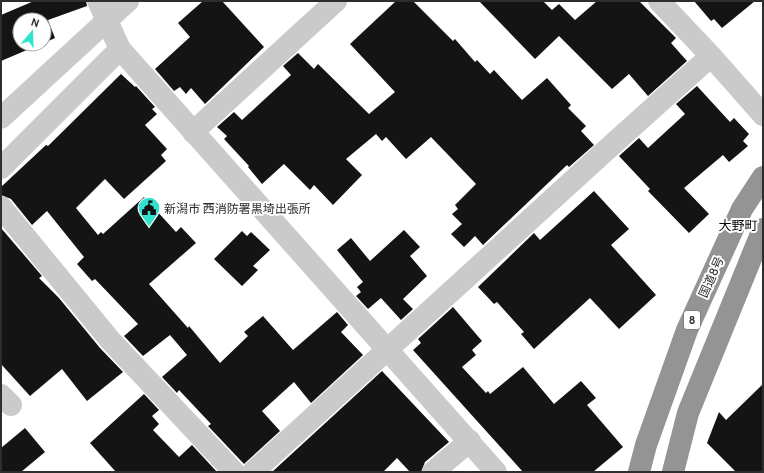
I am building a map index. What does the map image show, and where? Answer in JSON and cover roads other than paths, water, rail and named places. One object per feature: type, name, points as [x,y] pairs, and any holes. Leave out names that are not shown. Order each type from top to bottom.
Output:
[{"type":"highway","name":"国道8号","points":[[639,472],[646,445],[687,330],[742,209],[763,177]]},
{"type":"highway","points":[[673,472],[688,413],[763,228]]},
{"type":"street","points":[[98,1],[120,49],[496,472]]},
{"type":"street","points":[[1,118],[128,1]]},
{"type":"street","points":[[193,132],[336,1]]},
{"type":"street","points":[[659,1],[711,56],[763,115]]},
{"type":"street","points":[[1,168],[120,49]]},
{"type":"street","points":[[253,472],[711,56]]},
{"type":"street","points":[[1,207],[110,340],[234,472]]},
{"type":"street","points":[[433,472],[470,441]]},
{"type":"place","name":"新潟市 西消防署黒埼出張所","points":[[149,228]]},
{"type":"district","name":"大野町","points":[[738,225]]}]
